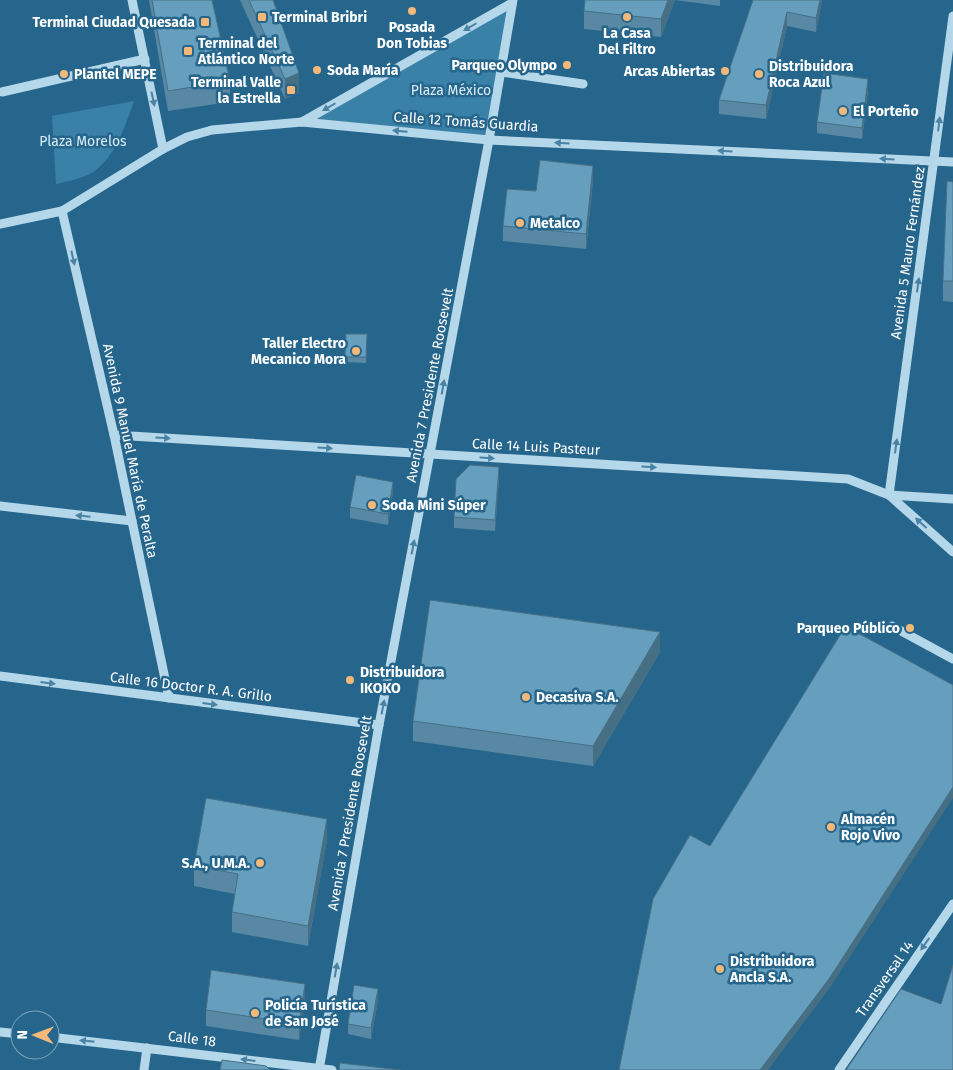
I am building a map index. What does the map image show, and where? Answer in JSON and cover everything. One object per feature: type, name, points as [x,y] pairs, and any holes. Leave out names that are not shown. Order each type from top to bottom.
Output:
[{"type":"street","points":[[132,0],[163,149]]},
{"type":"street","points":[[302,122],[513,1]]},
{"type":"street","name":"Avenida 7 Presidente Roosevelt","points":[[319,1069],[379,725],[431,455],[513,1]]},
{"type":"street","name":"Avenida 5 Mauro Fernández","points":[[889,495],[953,16]]},
{"type":"street","points":[[2,92],[145,59]]},
{"type":"street","points":[[501,72],[583,84]]},
{"type":"street","name":"Calle 12 Tomás Guardia","points":[[0,224],[62,211],[187,136],[212,130],[302,122],[489,140],[953,162]]},
{"type":"street","name":"Avenida 9 Manuel María de Peralta","points":[[62,211],[114,435],[169,698]]},
{"type":"street","name":"Calle 14 Luis Pasteur","points":[[114,435],[848,479],[889,495],[953,499]]},
{"type":"street","points":[[889,495],[953,552]]},
{"type":"street","points":[[0,506],[132,521]]},
{"type":"street","points":[[892,626],[953,659]]},
{"type":"street","name":"Calle 16 Doctor R. A. Grillo","points":[[0,676],[379,725]]},
{"type":"street","name":"Transversal 14","points":[[839,1070],[953,904]]},
{"type":"street","name":"Calle 18","points":[[60,1038],[332,1070]]},
{"type":"street","points":[[144,1070],[147,1048]]},
{"type":"green space","name":"Plaza México","points":[[512,3],[489,140],[302,122]]},
{"type":"green space","name":"Plaza Morelos","points":[[134,101],[119,140],[101,166],[75,180],[56,184],[52,116]]},
{"type":"building","name":"Terminal del Atlántico Norte","points":[[152,0],[212,0],[230,81],[168,91]]},
{"type":"building","points":[[249,0],[273,0],[299,73],[285,79]]},
{"type":"building","points":[[585,0],[668,0],[661,19],[584,11]]},
{"type":"building","name":"Distribuidora Roca Azul","points":[[753,0],[820,0],[816,18],[787,12],[766,105],[719,100]]},
{"type":"building","name":"El Porteño","points":[[824,73],[868,79],[862,128],[817,122]]},
{"type":"building","points":[[540,160],[593,166],[586,234],[503,226],[507,189],[536,191]]},
{"type":"building","points":[[947,181],[953,182],[953,281],[943,281]]},
{"type":"building","name":"Taller Electro Mecanico Mora","points":[[346,334],[367,334],[366,357],[345,357]]},
{"type":"building","points":[[470,465],[499,467],[495,520],[454,517],[456,479]]},
{"type":"building","name":"Soda Mini Súper","points":[[356,475],[393,482],[388,514],[350,507]]},
{"type":"building","name":"Decasiva S.A.","points":[[430,600],[660,632],[593,746],[413,721]]},
{"type":"building","name":"Almacén Rojo Vivo","points":[[845,627],[953,685],[953,787],[829,979],[760,1070],[619,1070],[653,899],[690,835],[710,846]]},
{"type":"building","name":"S.A., U.M.A.","points":[[206,798],[327,819],[308,926],[232,912],[238,874],[194,866]]},
{"type":"building","points":[[953,965],[953,1070],[846,1070],[901,989],[941,1004]]},
{"type":"building","points":[[211,970],[305,984],[299,1024],[206,1010]]},
{"type":"building","points":[[354,985],[378,989],[371,1028],[348,1024]]},
{"type":"building","points":[[222,1060],[266,1066],[270,1070],[220,1070]]},
{"type":"building","points":[[340,1063],[401,1070],[339,1070]]},
{"type":"place","name":"Posada Don Tobias","points":[[412,11]]},
{"type":"place","name":"Terminal Bribri","points":[[262,17]]},
{"type":"place","name":"La Casa Del Filtro","points":[[627,17]]},
{"type":"place","name":"Terminal Ciudad Quesada","points":[[205,22]]},
{"type":"place","name":"Terminal del Atlántico Norte","points":[[188,51]]},
{"type":"place","name":"Parqueo Olympo","points":[[567,65]]},
{"type":"place","name":"Soda María","points":[[317,70]]},
{"type":"place","name":"Arcas Abiertas","points":[[725,71]]},
{"type":"place","name":"Plantel MEPE","points":[[64,74]]},
{"type":"place","name":"Distribuidora Roca Azul","points":[[759,74]]},
{"type":"place","name":"Terminal Valle la Estrella","points":[[291,90]]},
{"type":"place","name":"El Porteño","points":[[843,111]]},
{"type":"place","name":"Metalco","points":[[520,223]]},
{"type":"place","name":"Taller Electro Mecanico Mora","points":[[356,351]]},
{"type":"place","name":"Soda Mini Súper","points":[[372,505]]},
{"type":"place","name":"Parqueo Público","points":[[910,628]]},
{"type":"place","name":"Distribuidora IKOKO","points":[[350,680]]},
{"type":"place","name":"Decasiva S.A.","points":[[526,697]]},
{"type":"place","name":"Almacén Rojo Vivo","points":[[831,827]]},
{"type":"place","name":"S.A., U.M.A.","points":[[260,863]]},
{"type":"place","name":"Distribuidora Ancla S.A.","points":[[720,969]]},
{"type":"place","name":"Policía Turística de San José","points":[[255,1013]]}]
